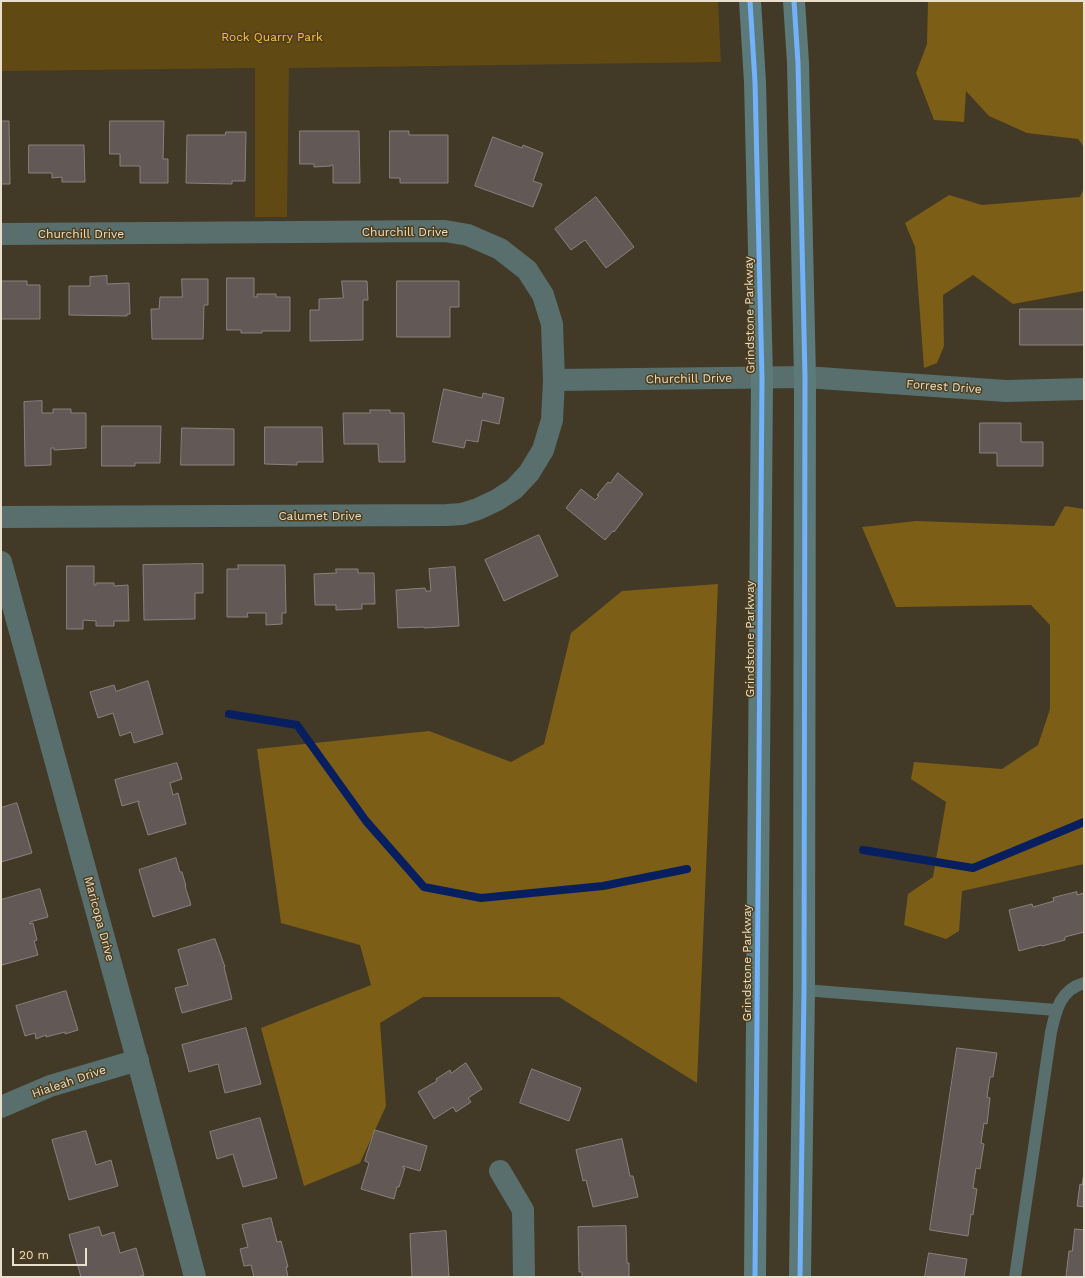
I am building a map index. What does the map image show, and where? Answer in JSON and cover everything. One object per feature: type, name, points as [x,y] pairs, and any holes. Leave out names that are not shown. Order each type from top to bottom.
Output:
[{"type":"main road","name":"Grindstone Parkway","points":[[750,1],[755,82],[762,378],[754,1277]]},
{"type":"main road","points":[[794,1],[798,63],[805,377],[804,990],[800,1277]]},
{"type":"street","name":"Churchill Drive","points":[[1,234],[445,231],[468,235],[500,249],[526,270],[543,295],[552,324],[554,380],[805,377]]},
{"type":"street","name":"Forrest Drive","points":[[805,377],[1006,391],[1084,389]]},
{"type":"street","name":"Calumet Drive","points":[[1,517],[462,514],[478,509],[497,500],[514,489],[529,473],[543,450],[552,420],[554,380]]},
{"type":"street","name":"Maricopa Drive","points":[[1,562],[138,1060],[195,1277]]},
{"type":"street","name":"Hialeah Drive","points":[[1,1107],[50,1086],[138,1060]]},
{"type":"street","points":[[500,1171],[523,1210],[524,1277]]},
{"type":"lane","points":[[1015,1277],[1051,1032],[1056,1010],[1067,991],[1084,983]]},
{"type":"lane","points":[[804,990],[1056,1010]]},
{"type":"green space","name":"Rock Quarry Park","points":[[1,1],[718,1],[721,62],[289,68],[287,217],[255,217],[255,68],[1,71]]},
{"type":"shaded area","points":[[928,1],[1084,1],[1084,147],[1078,139],[1027,133],[989,116],[966,91],[964,122],[934,120],[916,73],[927,44]]},
{"type":"shaded area","points":[[1084,188],[1084,291],[1013,304],[973,275],[943,295],[944,346],[937,363],[924,368],[915,247],[905,223],[949,195],[982,205],[1080,197]]},
{"type":"shaded area","points":[[1065,506],[1084,509],[1084,864],[962,891],[959,931],[946,939],[904,925],[908,894],[933,877],[946,802],[911,779],[914,762],[1002,769],[1038,745],[1050,709],[1050,625],[1031,605],[896,607],[862,527],[916,521],[1054,526]]},
{"type":"shaded area","points":[[718,584],[697,1083],[559,997],[423,997],[380,1023],[386,1106],[360,1163],[304,1186],[261,1028],[371,985],[360,945],[281,923],[257,749],[429,731],[511,762],[544,744],[571,633],[622,591]]},
{"type":"building","points":[[1,121],[9,121],[10,184],[1,184]]},
{"type":"building","points":[[110,121],[164,121],[163,159],[168,159],[168,183],[140,183],[140,166],[120,166],[120,154],[110,154]]},
{"type":"building","points":[[300,131],[359,131],[360,183],[333,183],[333,165],[314,167],[314,164],[300,164]]},
{"type":"building","points":[[390,131],[409,131],[409,135],[448,135],[448,183],[400,183],[400,178],[390,178]]},
{"type":"building","points":[[226,132],[246,132],[245,181],[232,181],[232,184],[186,183],[187,135],[225,135]]},
{"type":"building","points":[[493,137],[522,148],[523,145],[543,153],[533,181],[542,184],[533,207],[475,186]]},
{"type":"building","points":[[29,145],[84,145],[85,182],[62,182],[62,177],[52,178],[52,173],[29,173]]},
{"type":"building","points":[[596,197],[634,247],[606,268],[585,240],[571,250],[555,229]]},
{"type":"building","points":[[107,276],[107,284],[129,283],[130,314],[127,314],[127,316],[69,315],[69,286],[90,286],[90,277]]},
{"type":"building","points":[[227,278],[254,278],[254,297],[257,297],[257,294],[276,294],[276,297],[290,297],[290,331],[241,333],[241,330],[227,330]]},
{"type":"building","points":[[182,279],[208,279],[208,305],[204,305],[203,339],[152,339],[151,309],[159,309],[160,297],[182,297]]},
{"type":"building","points":[[1,281],[27,281],[27,285],[40,285],[40,319],[1,319]]},
{"type":"building","points":[[342,281],[367,281],[368,300],[363,300],[363,340],[310,341],[310,310],[319,310],[319,299],[343,298]]},
{"type":"building","points":[[397,281],[459,281],[459,307],[450,307],[450,337],[397,337]]},
{"type":"building","points":[[1020,309],[1084,309],[1084,345],[1020,345]]},
{"type":"building","points":[[444,389],[482,398],[483,393],[504,398],[499,424],[482,420],[478,442],[466,440],[464,448],[433,442]]},
{"type":"building","points":[[42,401],[42,413],[53,413],[53,409],[71,409],[71,413],[86,413],[86,448],[54,450],[54,448],[51,448],[51,465],[25,466],[24,402]]},
{"type":"building","points":[[370,410],[390,410],[390,413],[404,413],[405,462],[379,462],[378,444],[344,444],[343,413],[370,413]]},
{"type":"building","points":[[980,423],[1021,423],[1021,442],[1043,442],[1043,466],[997,466],[997,453],[980,453]]},
{"type":"building","points":[[102,426],[161,426],[160,463],[135,463],[135,466],[102,466]]},
{"type":"building","points":[[265,427],[322,427],[323,462],[297,462],[297,465],[265,464]]},
{"type":"building","points":[[182,428],[234,429],[234,465],[181,465]]},
{"type":"building","points":[[618,473],[643,494],[614,532],[613,531],[605,540],[566,508],[581,489],[595,500],[599,496],[597,495],[608,482],[610,483]]},
{"type":"building","points":[[539,535],[558,576],[504,601],[485,560]]},
{"type":"building","points":[[203,564],[203,593],[195,593],[195,619],[144,620],[143,565]]},
{"type":"building","points":[[238,565],[285,565],[286,613],[282,613],[282,624],[266,625],[266,613],[247,613],[248,617],[227,617],[227,569],[238,569]]},
{"type":"building","points":[[67,566],[94,566],[94,585],[96,585],[96,583],[114,583],[114,586],[128,585],[129,621],[114,621],[114,626],[96,626],[96,621],[83,620],[83,629],[67,629]]},
{"type":"building","points":[[455,567],[459,626],[398,628],[396,590],[425,588],[426,591],[431,591],[429,569]]},
{"type":"building","points":[[336,569],[358,569],[358,573],[374,573],[375,604],[362,604],[362,609],[336,610],[336,605],[315,605],[314,574],[336,573]]},
{"type":"building","points":[[148,681],[163,734],[134,743],[131,732],[120,736],[113,713],[98,718],[90,692],[114,685],[116,691]]},
{"type":"building","points":[[177,763],[182,779],[170,783],[173,795],[178,793],[186,824],[148,835],[138,803],[139,801],[122,806],[115,780]]},
{"type":"building","points":[[17,803],[32,853],[1,862],[1,808]]},
{"type":"building","points":[[176,858],[180,872],[182,872],[191,905],[153,917],[139,870]]},
{"type":"building","points":[[40,889],[48,917],[30,922],[30,924],[33,923],[37,940],[34,941],[38,955],[2,965],[1,900]]},
{"type":"building","points":[[1077,892],[1077,895],[1084,893],[1084,932],[1065,937],[1065,940],[1019,951],[1009,910],[1032,904],[1033,907],[1054,901],[1053,898]]},
{"type":"building","points":[[215,939],[225,967],[232,999],[182,1013],[175,988],[188,985],[178,950]]},
{"type":"building","points":[[66,991],[78,1030],[46,1037],[46,1035],[36,1039],[35,1033],[25,1036],[16,1006]]},
{"type":"building","points":[[246,1028],[261,1084],[225,1093],[218,1064],[189,1072],[182,1045]]},
{"type":"building","points":[[957,1048],[997,1053],[993,1077],[990,1077],[987,1097],[990,1098],[987,1124],[984,1123],[981,1143],[984,1144],[980,1169],[976,1168],[973,1188],[977,1189],[968,1236],[930,1230]]},
{"type":"building","points":[[466,1063],[482,1089],[468,1098],[471,1102],[456,1112],[453,1107],[434,1119],[418,1092],[437,1081],[436,1079],[450,1070],[451,1073]]},
{"type":"building","points":[[532,1069],[581,1088],[569,1121],[520,1103]]},
{"type":"building","points":[[260,1118],[277,1178],[243,1187],[233,1154],[217,1159],[210,1132]]},
{"type":"building","points":[[375,1130],[427,1146],[420,1171],[403,1166],[403,1168],[405,1168],[394,1199],[361,1189],[369,1163],[365,1161]]},
{"type":"building","points":[[86,1131],[96,1165],[111,1160],[118,1186],[69,1200],[52,1140]]},
{"type":"building","points":[[622,1139],[630,1176],[633,1176],[638,1197],[593,1207],[586,1180],[583,1181],[576,1150]]},
{"type":"building","points":[[1084,1171],[1084,1207],[1077,1206],[1080,1184],[1082,1185]]},
{"type":"building","points":[[271,1218],[277,1242],[281,1241],[288,1267],[286,1267],[288,1277],[254,1277],[251,1265],[244,1266],[240,1249],[248,1247],[242,1225]]},
{"type":"building","points":[[626,1226],[629,1277],[582,1277],[582,1272],[579,1272],[578,1227]]},
{"type":"building","points":[[99,1227],[102,1236],[114,1232],[120,1253],[136,1248],[144,1275],[137,1277],[81,1277],[69,1235]]},
{"type":"building","points":[[1075,1229],[1084,1230],[1084,1277],[1066,1276],[1069,1251],[1072,1251]]},
{"type":"building","points":[[446,1231],[449,1277],[412,1277],[410,1234]]},
{"type":"building","points":[[929,1253],[967,1259],[964,1277],[925,1277]]},
{"type":"waterway","points":[[229,714],[297,725],[366,821],[424,887],[481,898],[603,886],[687,869]]},
{"type":"waterway","points":[[863,850],[973,868],[1084,822]]},
{"type":"cycle path","points":[[750,1],[755,82],[762,378],[755,1277]]},
{"type":"cycle path","points":[[794,1],[798,63],[805,377],[804,990],[800,1277]]}]
